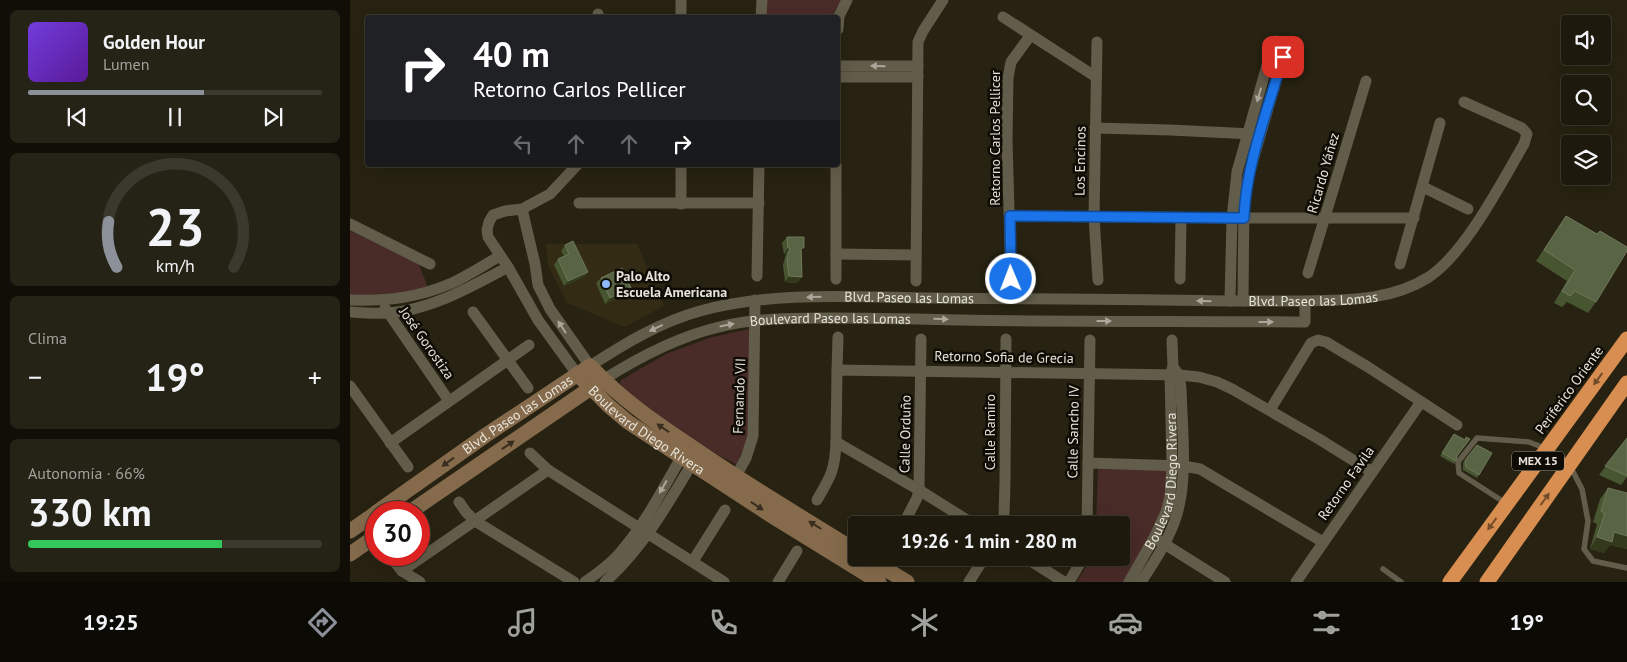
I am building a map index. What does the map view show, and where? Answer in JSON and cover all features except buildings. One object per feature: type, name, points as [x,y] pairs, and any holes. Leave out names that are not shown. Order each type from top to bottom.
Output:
[{"type":"highway","name":"Periferico Oriente","points":[[1450,582],[1627,339]]},
{"type":"highway","name":"MEX 15","points":[[1487,582],[1627,383]]},
{"type":"street","points":[[681,0],[682,15]]},
{"type":"street","points":[[761,15],[762,0]]},
{"type":"street","points":[[840,15],[847,0]]},
{"type":"street","points":[[916,281],[918,42],[943,0]]},
{"type":"street","points":[[1003,17],[1096,77]]},
{"type":"street","name":"Retorno Carlos Pellicer","points":[[1011,279],[1007,140],[1008,70],[1011,62],[1030,36]]},
{"type":"street","points":[[1238,218],[1286,46],[1284,43],[1276,41],[1273,44],[1237,172],[1237,271],[1242,302]]},
{"type":"street","name":"Los Encinos","points":[[1097,42],[1094,217],[1098,280]]},
{"type":"street","points":[[840,66],[918,72]]},
{"type":"street","points":[[840,77],[918,72]]},
{"type":"street","name":"Ricardo Yáñez","points":[[1308,273],[1366,81]]},
{"type":"street","name":"Blvd. Paseo las Lomas","points":[[394,501],[486,435],[625,344],[656,327],[697,312],[730,304],[755,300],[849,297],[1242,302],[1305,301],[1381,297],[1410,288],[1431,276],[1449,260],[1466,238],[1524,144],[1528,134],[1522,128],[1464,102]]},
{"type":"street","points":[[1400,264],[1440,123]]},
{"type":"street","points":[[1095,128],[1260,135]]},
{"type":"street","name":"Boulevard Diego Rivera","points":[[576,167],[550,194],[522,209],[493,215],[487,230],[488,238],[508,267],[538,320],[628,422],[690,455],[733,482],[879,582]]},
{"type":"street","points":[[681,167],[681,204]]},
{"type":"street","points":[[757,276],[760,167]]},
{"type":"street","points":[[836,167],[836,279]]},
{"type":"street","points":[[1423,187],[1468,210]]},
{"type":"street","points":[[579,203],[759,203]]},
{"type":"street","name":"Boulevard Diego Rivera","points":[[522,209],[538,285],[584,370]]},
{"type":"street","name":"Retorno Carlos Pellicer","points":[[1010,216],[1414,218]]},
{"type":"street","points":[[1180,279],[1181,218]]},
{"type":"street","points":[[350,224],[430,264]]},
{"type":"street","points":[[836,254],[916,255]]},
{"type":"street","points":[[350,300],[381,301],[407,298],[428,292],[454,282],[500,256]]},
{"type":"street","points":[[350,312],[388,313],[433,304],[508,267]]},
{"type":"street","points":[[1230,301],[1237,271]]},
{"type":"street","points":[[464,276],[470,287]]},
{"type":"street","points":[[428,292],[433,304]]},
{"type":"street","points":[[966,298],[966,320]]},
{"type":"street","name":"Fernando VII","points":[[733,482],[746,458],[753,436],[755,300]]},
{"type":"street","name":"José Gorostiza","points":[[381,301],[449,401]]},
{"type":"street","name":"Boulevard Paseo las Lomas","points":[[426,501],[596,384],[633,361],[687,336],[718,327],[755,321],[818,318],[1305,322],[1305,301]]},
{"type":"street","points":[[473,312],[528,388]]},
{"type":"street","points":[[817,500],[833,471],[835,462],[838,337]]},
{"type":"street","name":"Calle Orduño","points":[[908,516],[919,490],[921,339]]},
{"type":"street","name":"Calle Ramiro","points":[[1004,516],[1006,339]]},
{"type":"street","name":"Calle Sancho IV","points":[[1088,516],[1090,340]]},
{"type":"street","points":[[1141,582],[1159,541],[1177,514],[1182,482],[1178,466],[1181,397],[1174,373],[1172,340]]},
{"type":"street","points":[[1270,410],[1311,344],[1318,340],[1326,342],[1457,425]]},
{"type":"street","points":[[390,442],[529,345]]},
{"type":"street","name":"Retorno Sofia de Grecia","points":[[836,370],[1174,373],[1199,377],[1217,382],[1270,410],[1372,472]]},
{"type":"street","points":[[350,386],[408,466]]},
{"type":"street","name":"Retorno Favila","points":[[1296,582],[1421,402]]},
{"type":"street","points":[[836,442],[961,516]]},
{"type":"street","points":[[530,453],[548,470],[724,582]]},
{"type":"street","points":[[605,582],[626,562],[690,455]]},
{"type":"street","points":[[1088,463],[1178,466],[1200,469],[1323,542]]},
{"type":"street","points":[[402,571],[548,470]]},
{"type":"street","name":"Boulevard Diego Rivera","points":[[733,482],[848,547]]},
{"type":"street","points":[[459,502],[475,521],[574,582]]},
{"type":"street","points":[[693,561],[725,510]]},
{"type":"street","name":"Blvd. Paseo las Lomas","points":[[350,531],[365,521]]},
{"type":"street","points":[[585,582],[612,561],[644,531]]},
{"type":"street","points":[[1159,541],[1225,582]]},
{"type":"street","name":"Boulevard Diego Rivera","points":[[1129,582],[1159,541]]},
{"type":"street","points":[[350,554],[365,544]]},
{"type":"street","points":[[778,582],[797,551]]},
{"type":"street","points":[[398,566],[402,571],[420,582]]},
{"type":"street","points":[[877,566],[891,578],[907,582]]},
{"type":"street","points":[[969,582],[979,566]]},
{"type":"street","points":[[1039,566],[1064,582]]},
{"type":"street","points":[[1069,582],[1078,566]]},
{"type":"lane","points":[[1507,504],[1459,473],[1458,462],[1476,438],[1529,442],[1547,449],[1569,464],[1582,489],[1588,521],[1584,549],[1593,561],[1627,568]]},
{"type":"lane","points":[[1383,569],[1401,582]]},
{"type":"shaded area","points":[[767,0],[842,0],[834,15],[766,15]]},
{"type":"shaded area","points":[[350,231],[419,263],[428,289],[417,292],[350,296]]},
{"type":"shaded area","name":"Palo Alto Escuela Americana","points":[[546,244],[637,244],[664,306],[625,327],[567,303],[548,265]]},
{"type":"shaded area","points":[[753,328],[749,442],[736,464],[675,428],[620,384],[621,380],[666,354],[709,338]]},
{"type":"shaded area","points":[[1098,469],[1171,470],[1164,510],[1124,582],[1077,581],[1087,566],[1130,566],[1130,516],[1096,516]]},
{"type":"place","name":"Palo Alto Escuela Americana","points":[[606,284]]},
{"type":"route","points":[[1011,279],[1010,216],[1244,218],[1244,197],[1249,174],[1283,57]]}]
